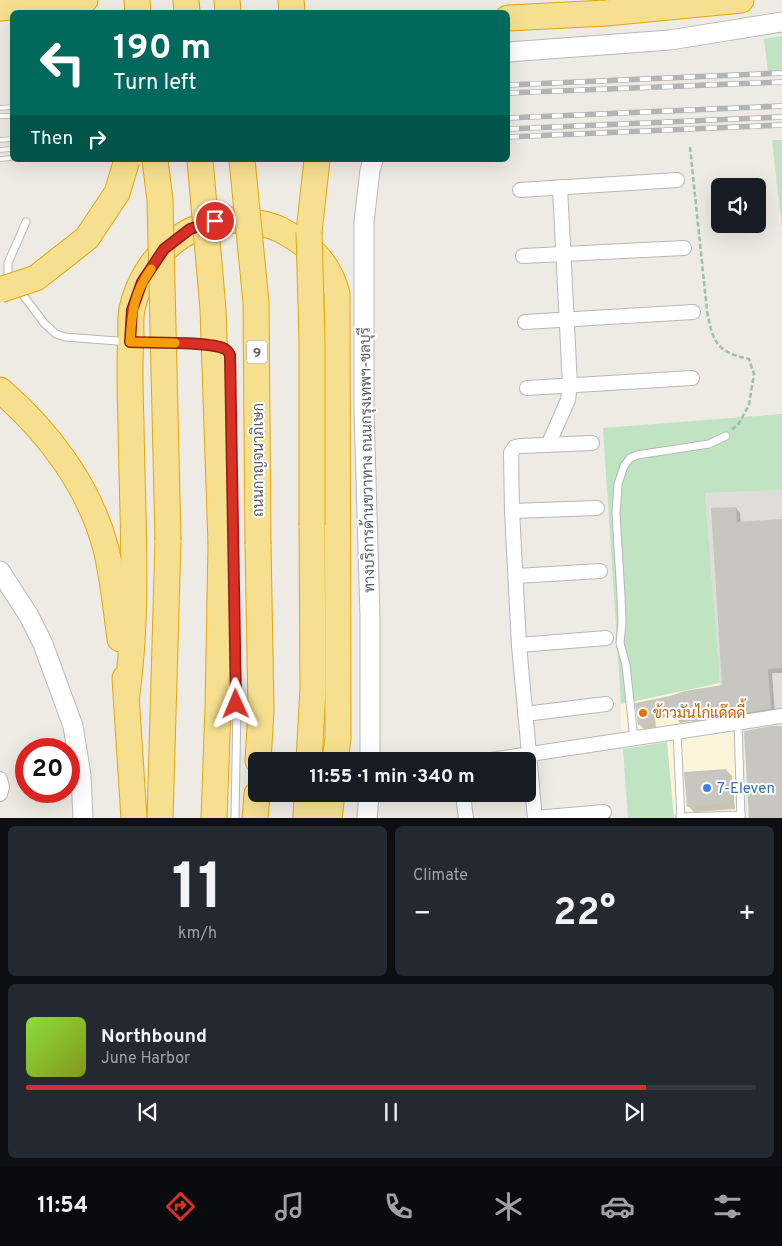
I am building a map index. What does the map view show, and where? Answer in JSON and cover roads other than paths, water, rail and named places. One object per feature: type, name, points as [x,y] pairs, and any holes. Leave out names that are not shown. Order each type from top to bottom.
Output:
[{"type":"highway","points":[[0,8],[85,0]]},
{"type":"highway","points":[[510,18],[606,13],[741,0]]},
{"type":"highway","points":[[0,290],[36,278],[87,238],[117,193],[126,162]]},
{"type":"highway","points":[[155,162],[160,200],[168,540],[160,818]]},
{"type":"highway","points":[[200,162],[213,309],[221,544],[214,818]]},
{"type":"highway","name":"ถนนกาญจนาภิเษก","points":[[242,162],[256,302],[261,710],[259,752]]},
{"type":"highway","points":[[304,162],[309,232],[312,342],[313,688],[309,752]]},
{"type":"highway","points":[[309,232],[317,162]]},
{"type":"highway","points":[[127,694],[132,654],[133,574],[130,342],[132,310],[142,282],[164,249],[190,229],[215,221],[241,220],[273,226],[296,238],[319,257],[333,277],[337,294],[337,752]]},
{"type":"highway","points":[[0,390],[40,428],[66,461],[92,512],[106,548],[127,694],[134,818]]},
{"type":"highway","points":[[255,818],[256,802]]},
{"type":"highway","points":[[306,818],[307,802]]},
{"type":"highway","points":[[329,818],[331,802]]},
{"type":"main road","points":[[510,52],[670,40],[782,22]]},
{"type":"main road","name":"ทางบริการด้านขวาทาง ถนนกรุงเทพฯ-ชลบุรี","points":[[370,752],[370,617],[364,410],[364,222],[372,162]]},
{"type":"main road","points":[[0,571],[29,616],[43,644],[70,718],[81,774],[83,818]]},
{"type":"main road","points":[[367,818],[368,802]]},
{"type":"street","points":[[520,190],[677,180]]},
{"type":"street","points":[[548,445],[568,400],[570,385],[560,187]]},
{"type":"street","points":[[523,256],[684,248]]},
{"type":"street","points":[[526,322],[693,312]]},
{"type":"street","points":[[527,388],[692,378]]},
{"type":"street","points":[[530,752],[519,645],[512,510],[512,450],[520,446],[592,443]]},
{"type":"street","points":[[512,510],[597,508]]},
{"type":"street","points":[[516,576],[600,571]]},
{"type":"street","points":[[519,645],[606,638]]},
{"type":"street","points":[[525,714],[606,704]]},
{"type":"street","points":[[536,753],[782,716]]},
{"type":"street","points":[[0,779],[2,788],[0,794]]},
{"type":"street","points":[[464,802],[466,818]]},
{"type":"street","points":[[534,802],[535,818],[604,812]]},
{"type":"lane","points":[[26,222],[8,263],[8,275],[44,323],[56,334],[65,337],[130,342],[196,344],[220,347],[230,355],[236,704],[235,818]]},
{"type":"lane","points":[[634,739],[626,665],[620,643],[622,623],[616,514],[618,484],[624,466],[630,458],[637,454],[709,444],[726,436]]},
{"type":"lane","points":[[677,732],[680,818],[741,817],[738,723]]},
{"type":"railway","points":[[510,85],[782,73]]},
{"type":"railway","points":[[510,93],[782,82]]},
{"type":"railway","points":[[510,118],[782,106]]},
{"type":"railway","points":[[0,108],[10,107]]},
{"type":"railway","points":[[0,116],[10,116]]},
{"type":"railway","points":[[510,129],[782,117]]},
{"type":"railway","points":[[510,137],[782,125]]},
{"type":"railway","points":[[0,140],[10,139]]},
{"type":"railway","points":[[0,150],[10,149]]},
{"type":"railway","points":[[0,159],[10,158]]},
{"type":"place","name":"ข้าวมันไก่แด๊ดดี้","points":[[643,713]]},
{"type":"place","name":"7-Eleven","points":[[707,788]]}]
